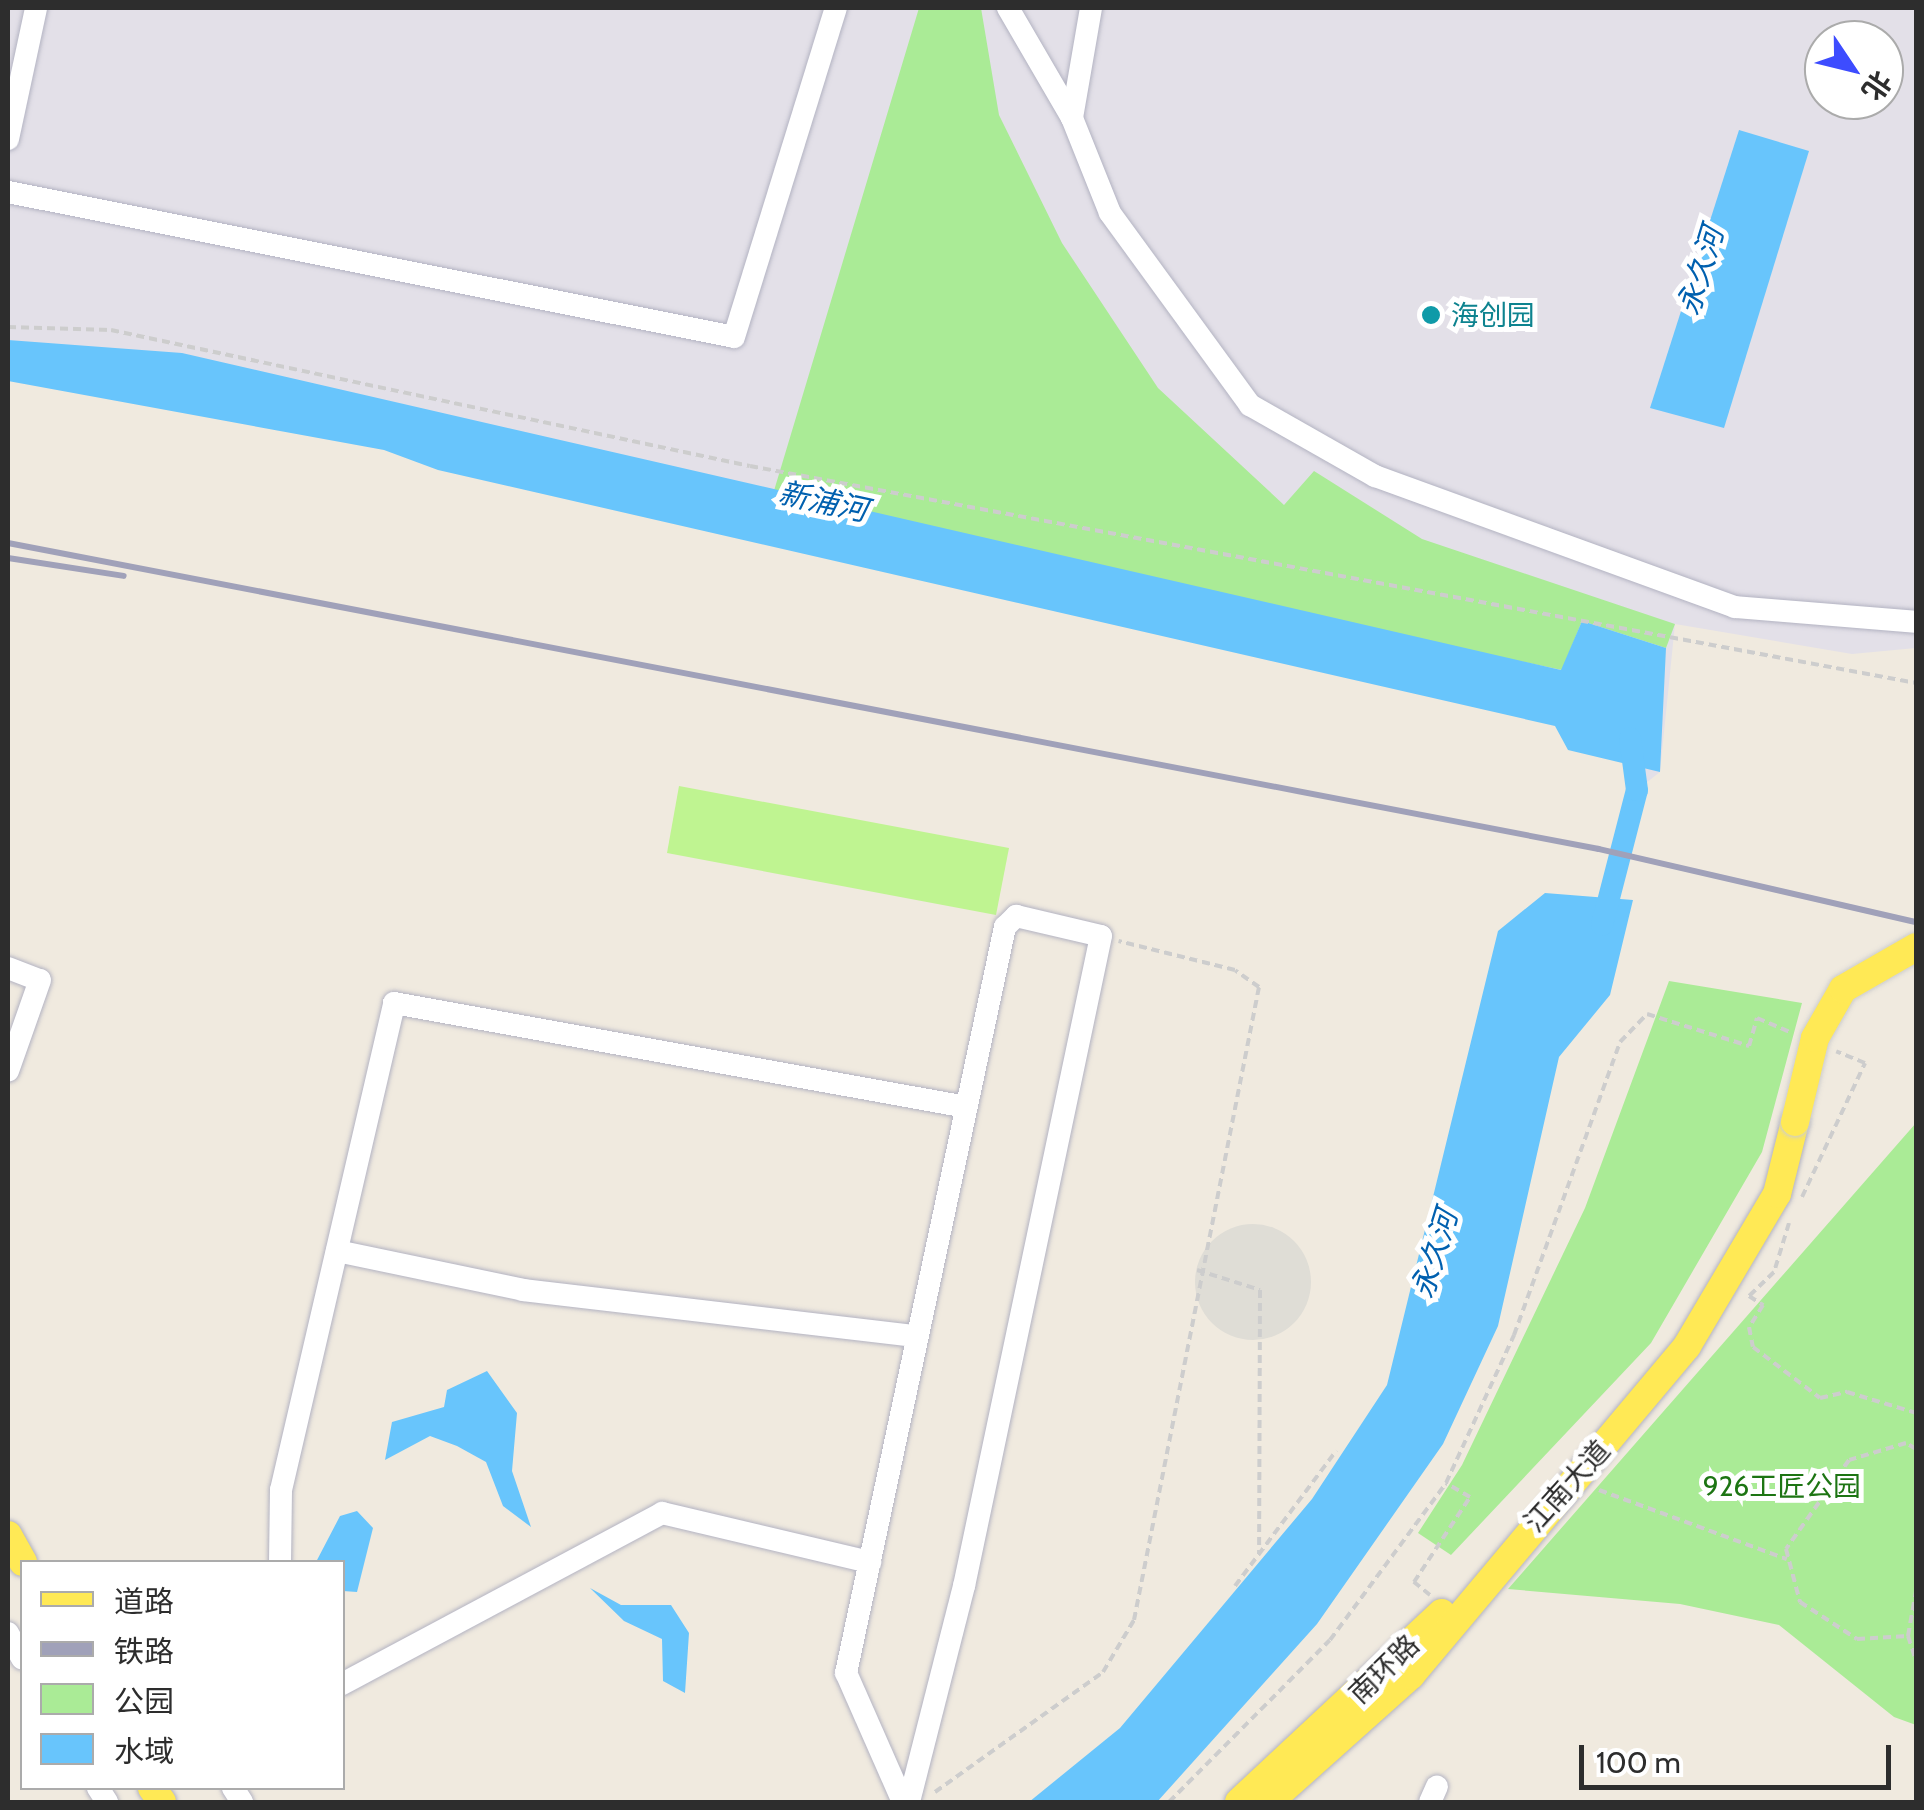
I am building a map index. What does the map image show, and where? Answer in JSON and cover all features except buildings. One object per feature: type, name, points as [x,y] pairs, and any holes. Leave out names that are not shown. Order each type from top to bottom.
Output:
[{"type":"main road","name":"江南大道","points":[[1269,1802],[1412,1675],[1525,1532],[1576,1479],[1687,1346],[1751,1247],[1778,1194],[1814,1038],[1843,989],[1916,947]]},
{"type":"main road","name":"南环路","points":[[1238,1802],[1525,1532]]},
{"type":"main road","points":[[8,1535],[22,1560]]},
{"type":"main road","points":[[8,1560],[20,1582]]},
{"type":"street","points":[[8,140],[36,8]]},
{"type":"street","points":[[8,192],[734,338],[836,8]]},
{"type":"street","points":[[1008,8],[1072,118],[1110,213],[1250,406],[1392,483],[1734,607],[1916,622]]},
{"type":"street","points":[[1072,118],[1091,8]]},
{"type":"street","points":[[1016,916],[1101,936],[964,1586],[906,1802],[846,1673],[1005,926],[1016,916]]},
{"type":"street","points":[[8,968],[40,980],[8,1071]]},
{"type":"street","points":[[280,1560],[280,1490],[394,1003],[966,1106]]},
{"type":"street","points":[[336,1251],[523,1290],[917,1336]]},
{"type":"street","points":[[345,1681],[662,1513],[870,1562]]},
{"type":"path","points":[[8,327],[111,330],[750,466],[1916,683]]},
{"type":"path","points":[[919,1802],[1103,1672],[1134,1620],[1200,1308],[1196,1270],[1216,1236],[1259,987],[1236,970],[1101,936]]},
{"type":"path","points":[[1169,1802],[1330,1640],[1446,1483],[1514,1335],[1620,1042],[1647,1014],[1750,1046],[1757,1018],[1793,1033]]},
{"type":"path","points":[[1829,1048],[1865,1062],[1862,1075],[1774,1272],[1749,1296],[1763,1305],[1749,1326],[1753,1347],[1820,1398],[1846,1392],[1916,1413]]},
{"type":"path","points":[[1916,1241],[1916,1252]]},
{"type":"path","points":[[1196,1270],[1260,1290],[1259,1553]]},
{"type":"path","points":[[1908,1636],[1858,1639],[1830,1626],[1800,1602],[1787,1560],[1809,1509],[1849,1460],[1906,1444],[1916,1449]]},
{"type":"path","points":[[1235,1586],[1336,1451]]},
{"type":"path","points":[[1576,1479],[1632,1506],[1644,1500],[1787,1560]]},
{"type":"path","points":[[1414,1582],[1470,1497],[1446,1483]]},
{"type":"path","points":[[1916,1591],[1908,1636],[1916,1660]]},
{"type":"shaded area","points":[[8,8],[1916,8],[1916,648],[1852,654],[1675,624],[1660,772],[1637,790],[1622,707],[8,370]]},
{"type":"shaded area","points":[[1253,1224],[1275,1228],[1294,1241],[1307,1260],[1311,1282],[1307,1304],[1294,1323],[1275,1336],[1253,1340],[1231,1336],[1212,1323],[1199,1304],[1195,1282],[1199,1260],[1212,1241],[1231,1228]]},
{"type":"green space","points":[[919,8],[981,8],[999,115],[1062,243],[1158,388],[1284,505],[1314,471],[1422,539],[1675,624],[1666,648],[1582,621],[1562,670],[770,504]]},
{"type":"green space","points":[[679,786],[1009,848],[996,915],[667,853]]},
{"type":"green space","points":[[1669,981],[1802,1003],[1762,1152],[1651,1343],[1451,1555],[1418,1533],[1462,1465],[1585,1208]]},
{"type":"green space","name":"926工匠公园","points":[[1916,1123],[1916,1725],[1894,1717],[1779,1625],[1680,1604],[1508,1589]]},
{"type":"water","points":[[1739,130],[1809,151],[1724,428],[1650,408]]},
{"type":"water","name":"新浦河","points":[[8,340],[182,353],[1561,670],[1582,621],[1666,648],[1660,772],[1568,750],[1555,726],[438,470],[384,450],[8,381]]},
{"type":"water","points":[[1545,893],[1633,900],[1610,995],[1559,1057],[1498,1326],[1443,1444],[1317,1624],[1157,1802],[1029,1802],[1120,1728],[1312,1499],[1387,1385],[1498,931]]},
{"type":"water","points":[[487,1371],[517,1413],[512,1471],[531,1527],[503,1506],[486,1462],[457,1446],[430,1436],[385,1460],[392,1422],[444,1407],[447,1390]]},
{"type":"water","points":[[357,1511],[373,1528],[357,1592],[345,1591],[345,1560],[317,1560],[340,1516]]},
{"type":"water","points":[[590,1588],[621,1605],[671,1605],[689,1633],[685,1693],[663,1681],[662,1639],[624,1621]]},
{"type":"waterway","name":"永久河","points":[[1602,925],[1637,790],[1630,738]]},
{"type":"railway","points":[[8,543],[1599,849],[1916,922]]},
{"type":"railway","points":[[8,558],[124,576]]},
{"type":"place","name":"海创园","points":[[1431,315]]}]
